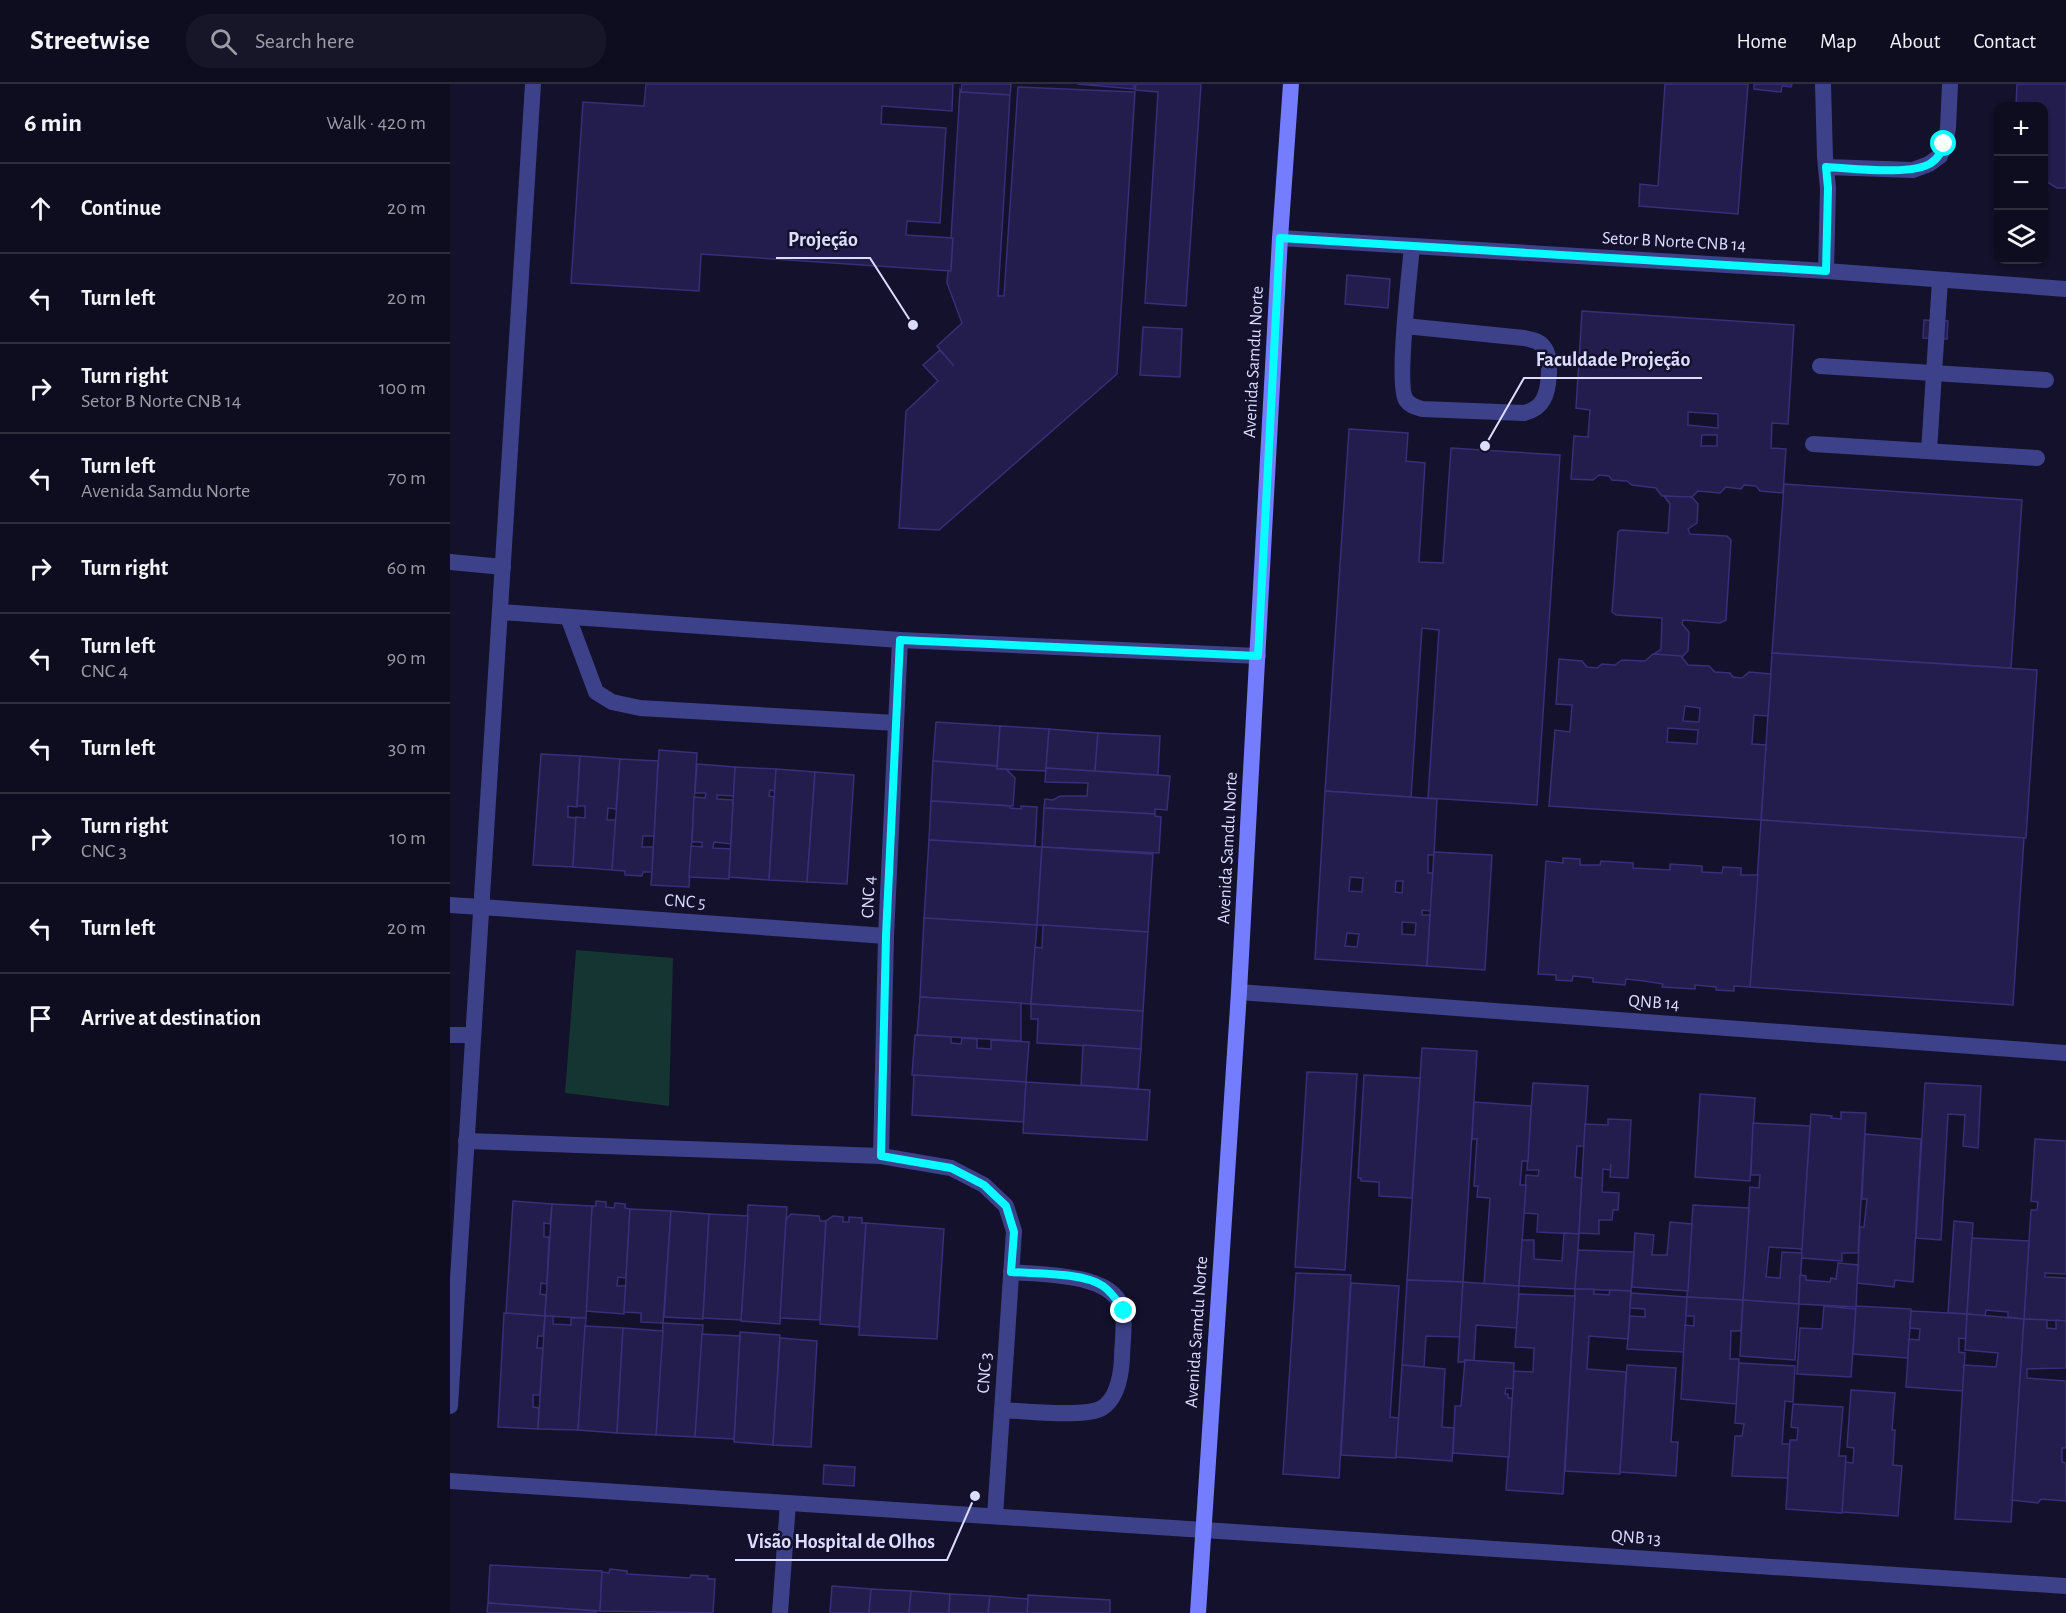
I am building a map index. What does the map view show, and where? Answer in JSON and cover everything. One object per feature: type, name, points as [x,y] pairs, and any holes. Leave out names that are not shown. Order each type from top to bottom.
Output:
[{"type":"main road","name":"Avenida Samdu Norte","points":[[1198,1613],[1239,992],[1280,238],[1291,84]]},
{"type":"street","points":[[450,1406],[533,84]]},
{"type":"street","points":[[1823,84],[1828,197],[1826,271]]},
{"type":"street","points":[[1826,167],[1913,170],[1929,164],[1940,156],[1944,144],[1948,128],[1950,84]]},
{"type":"street","name":"Setor B Norte CNB 14","points":[[1280,238],[1826,271],[2066,289]]},
{"type":"street","points":[[1405,326],[1524,338],[1539,342],[1545,348],[1549,358],[1547,393],[1543,402],[1534,410],[1524,413],[1422,409],[1410,405],[1405,399],[1402,388],[1405,326],[1412,246]]},
{"type":"street","points":[[1929,451],[1940,280]]},
{"type":"street","points":[[1820,366],[2046,380]]},
{"type":"street","points":[[1813,444],[2037,458]]},
{"type":"street","points":[[450,562],[503,567]]},
{"type":"street","points":[[500,612],[900,640],[1258,656]]},
{"type":"street","points":[[568,617],[596,692],[612,702],[640,708],[896,723]]},
{"type":"street","name":"CNC 4","points":[[881,1156],[886,936],[900,640]]},
{"type":"street","name":"CNC 5","points":[[450,905],[886,936]]},
{"type":"street","name":"QNB 14","points":[[1239,992],[2066,1053]]},
{"type":"street","points":[[450,1035],[473,1035]]},
{"type":"street","points":[[466,1142],[881,1156]]},
{"type":"street","name":"CNC 3","points":[[881,1156],[951,1168],[984,1185],[1006,1206],[1014,1232],[995,1516]]},
{"type":"street","points":[[1002,1410],[1087,1413],[1103,1407],[1115,1393],[1121,1371],[1124,1311],[1117,1299],[1103,1286],[1080,1278],[1011,1272]]},
{"type":"street","name":"QNB 13","points":[[450,1481],[2066,1586]]},
{"type":"street","points":[[780,1613],[788,1503]]},
{"type":"green space","points":[[576,950],[673,958],[669,1106],[565,1093]]},
{"type":"building","points":[[646,84],[953,84],[952,111],[882,106],[881,124],[946,128],[940,223],[907,221],[906,235],[953,238],[951,271],[701,254],[699,291],[571,283],[583,102],[644,106]]},
{"type":"building","points":[[962,84],[1011,84],[1010,95],[961,92]]},
{"type":"building","points":[[1077,84],[1134,84],[1134,89]]},
{"type":"building","points":[[1136,84],[1201,84],[1186,306],[1145,303],[1158,92],[1135,90]]},
{"type":"building","points":[[1665,84],[1748,84],[1738,214],[1639,206],[1640,184],[1658,186]]},
{"type":"building","points":[[1754,84],[1792,84],[1791,87],[1782,86],[1781,92],[1754,89]]},
{"type":"building","points":[[2017,84],[2066,84],[2066,188],[2057,188],[2048,182],[2048,102],[2016,102]]},
{"type":"building","points":[[1018,87],[1135,92],[1117,374],[939,530],[899,528],[906,411],[938,381],[923,365],[940,350],[954,366],[937,346],[962,323],[947,283],[948,271],[951,271],[960,90],[961,92],[1010,95],[998,296],[1004,296]]},
{"type":"building","points":[[1347,275],[1390,279],[1388,308],[1345,304]]},
{"type":"building","points":[[1582,311],[1794,325],[1788,424],[1772,423],[1771,448],[1786,449],[1783,493],[1760,491],[1756,486],[1744,485],[1741,489],[1726,487],[1720,493],[1698,491],[1690,499],[1662,496],[1656,488],[1612,480],[1609,476],[1599,475],[1593,480],[1571,479],[1574,436],[1588,437],[1590,410],[1576,408]],"holes":[[[1688,412],[1718,414],[1718,428],[1688,425]],[[1702,435],[1717,435],[1717,446],[1701,446]]]},
{"type":"building","points":[[1924,320],[1948,321],[1947,339],[1923,338]]},
{"type":"building","points":[[1143,327],[1182,329],[1180,377],[1140,375]]},
{"type":"building","points":[[1349,429],[1408,433],[1406,461],[1425,463],[1419,562],[1443,563],[1451,448],[1560,455],[1537,805],[1428,798],[1439,630],[1422,628],[1411,797],[1325,791]]},
{"type":"building","points":[[1784,484],[2022,500],[2011,668],[1772,653]]},
{"type":"building","points":[[1664,496],[1692,497],[1698,504],[1697,523],[1688,529],[1690,534],[1727,536],[1731,540],[1726,620],[1720,623],[1683,620],[1682,624],[1689,632],[1688,651],[1682,657],[1654,654],[1661,649],[1662,618],[1616,615],[1612,612],[1618,532],[1621,530],[1668,533],[1670,504]]},
{"type":"building","points":[[1772,653],[2037,670],[2026,838],[1761,820]]},
{"type":"building","points":[[1653,654],[1681,656],[1688,665],[1709,666],[1715,672],[1730,673],[1733,677],[1742,678],[1749,672],[1771,674],[1768,716],[1754,715],[1752,744],[1766,745],[1761,820],[1549,806],[1555,730],[1570,732],[1572,705],[1556,704],[1559,659],[1582,661],[1587,667],[1597,668],[1602,664],[1615,665],[1622,660],[1645,661]],"holes":[[[1685,706],[1700,708],[1699,722],[1683,721]],[[1668,728],[1698,730],[1697,744],[1667,742]]]},
{"type":"building","points":[[936,722],[1000,726],[997,766],[933,761]]},
{"type":"building","points":[[1000,726],[1049,729],[1046,771],[997,769]]},
{"type":"building","points":[[1049,729],[1098,733],[1095,771],[1046,768]]},
{"type":"building","points":[[1098,733],[1160,736],[1158,775],[1095,771]]},
{"type":"building","points":[[659,750],[697,753],[689,887],[651,885]]},
{"type":"building","points":[[541,754],[580,756],[577,807],[568,806],[568,817],[576,818],[573,867],[533,865]]},
{"type":"building","points":[[580,756],[620,759],[616,809],[608,808],[607,820],[616,820],[612,870],[573,867],[576,817],[585,818],[585,806],[577,806]]},
{"type":"building","points":[[620,759],[658,761],[654,836],[643,836],[642,847],[653,847],[652,872],[643,872],[642,876],[625,875],[625,871],[612,870]]},
{"type":"building","points":[[933,761],[997,766],[997,769],[1006,769],[1015,778],[1013,806],[931,801]]},
{"type":"building","points":[[697,764],[735,767],[734,796],[717,795],[717,799],[733,800],[731,844],[714,842],[713,848],[731,849],[729,879],[689,877],[691,846],[702,847],[702,842],[692,842],[694,797],[705,798],[706,793],[695,793]]},
{"type":"building","points":[[735,767],[776,769],[775,791],[770,790],[769,796],[774,797],[769,880],[729,877]]},
{"type":"building","points":[[1046,768],[1170,776],[1167,810],[1155,809],[1155,814],[1044,808],[1045,799],[1053,800],[1060,796],[1087,796],[1088,783],[1045,782]]},
{"type":"building","points":[[776,769],[815,772],[807,882],[769,880]]},
{"type":"building","points":[[815,772],[854,775],[847,884],[807,882]]},
{"type":"building","points":[[1325,791],[1437,799],[1434,855],[1428,855],[1428,873],[1433,873],[1431,911],[1422,910],[1422,915],[1430,915],[1427,966],[1315,959]],"holes":[[[1350,877],[1363,878],[1362,892],[1349,891]],[[1396,881],[1403,881],[1402,893],[1395,892]],[[1402,922],[1416,923],[1415,935],[1402,934]],[[1347,933],[1359,934],[1357,947],[1345,946]]]},
{"type":"building","points":[[931,801],[1010,806],[1010,808],[1021,809],[1021,806],[1037,807],[1035,846],[929,840]]},
{"type":"building","points":[[1044,808],[1155,814],[1161,817],[1159,853],[1042,847]]},
{"type":"building","points":[[1761,820],[2024,838],[2013,1005],[1750,987]]},
{"type":"building","points":[[929,840],[1042,847],[1037,925],[924,918]]},
{"type":"building","points":[[1042,847],[1153,854],[1148,932],[1037,925]]},
{"type":"building","points":[[1434,852],[1492,855],[1485,970],[1427,966]]},
{"type":"building","points":[[1563,858],[1580,859],[1580,865],[1600,865],[1601,861],[1633,863],[1633,868],[1670,870],[1670,864],[1702,866],[1702,872],[1722,873],[1723,867],[1741,868],[1741,875],[1758,875],[1750,987],[1734,986],[1734,991],[1695,985],[1695,989],[1662,987],[1663,984],[1626,979],[1625,985],[1593,982],[1593,978],[1573,976],[1572,981],[1556,980],[1556,975],[1538,974],[1546,861],[1563,863]]},
{"type":"building","points":[[924,918],[1037,925],[1031,1004],[920,997]]},
{"type":"building","points":[[1043,925],[1148,932],[1143,1011],[1031,1004],[1035,947],[1042,948]]},
{"type":"building","points":[[920,997],[1021,1003],[1021,1041],[917,1035]]},
{"type":"building","points":[[1031,1004],[1143,1011],[1141,1049],[1037,1043],[1038,1019],[1031,1019]]},
{"type":"building","points":[[915,1035],[951,1037],[951,1043],[961,1044],[962,1038],[977,1039],[977,1048],[991,1049],[991,1040],[1029,1042],[1026,1082],[912,1075]]},
{"type":"building","points":[[1083,1045],[1141,1049],[1138,1089],[1081,1085]]},
{"type":"building","points":[[1422,1048],[1477,1051],[1463,1282],[1407,1280]]},
{"type":"building","points":[[1307,1072],[1357,1074],[1345,1270],[1295,1267]]},
{"type":"building","points":[[914,1075],[1026,1082],[1024,1122],[912,1115]]},
{"type":"building","points":[[1364,1075],[1420,1078],[1412,1198],[1379,1196],[1379,1182],[1361,1181],[1361,1178],[1358,1178]]},
{"type":"building","points":[[1026,1082],[1150,1090],[1147,1140],[1023,1133]]},
{"type":"building","points":[[1533,1083],[1588,1086],[1584,1146],[1577,1146],[1575,1177],[1582,1178],[1579,1234],[1537,1232],[1538,1214],[1524,1213],[1526,1175],[1538,1176],[1539,1170],[1527,1170]]},
{"type":"building","points":[[1925,1083],[1981,1086],[1978,1148],[1963,1146],[1965,1115],[1948,1114],[1941,1240],[1916,1238]]},
{"type":"building","points":[[1700,1094],[1755,1098],[1750,1181],[1695,1177]]},
{"type":"building","points":[[1474,1102],[1531,1106],[1528,1161],[1522,1161],[1520,1185],[1526,1185],[1519,1286],[1484,1284],[1490,1198],[1477,1197],[1478,1186],[1474,1186],[1477,1139],[1472,1139]]},
{"type":"building","points":[[1841,1112],[1866,1113],[1858,1253],[1842,1253],[1842,1261],[1801,1258],[1811,1114],[1841,1119]]},
{"type":"building","points":[[1608,1119],[1631,1120],[1628,1178],[1610,1177],[1611,1164],[1610,1170],[1603,1169],[1602,1192],[1619,1193],[1618,1210],[1613,1210],[1612,1220],[1599,1220],[1599,1234],[1579,1233],[1585,1124],[1608,1125]]},
{"type":"building","points":[[1753,1123],[1810,1126],[1802,1249],[1769,1247],[1766,1277],[1780,1278],[1782,1252],[1802,1253],[1799,1304],[1743,1300],[1750,1187],[1759,1188],[1760,1175],[1751,1175]]},
{"type":"building","points":[[1865,1134],[1921,1139],[1913,1282],[1895,1280],[1894,1287],[1857,1283],[1860,1227],[1864,1227],[1867,1199],[1862,1199]]},
{"type":"building","points":[[2035,1139],[2066,1141],[2066,1274],[2045,1273],[2045,1277],[2066,1278],[2066,1321],[2024,1319],[2031,1210],[2037,1210],[2038,1202],[2031,1201]]},
{"type":"building","points":[[513,1201],[552,1204],[550,1224],[544,1223],[544,1237],[549,1237],[547,1284],[541,1283],[540,1294],[546,1295],[545,1316],[506,1313]]},
{"type":"building","points":[[596,1201],[606,1202],[606,1207],[614,1208],[615,1203],[625,1204],[625,1208],[630,1209],[626,1278],[618,1277],[617,1286],[626,1286],[624,1314],[586,1311],[592,1206],[596,1206]]},
{"type":"building","points":[[552,1204],[592,1206],[586,1318],[545,1316]]},
{"type":"building","points":[[748,1205],[787,1207],[780,1324],[741,1321]]},
{"type":"building","points":[[1693,1205],[1749,1208],[1743,1300],[1687,1297]]},
{"type":"building","points":[[630,1209],[671,1211],[663,1323],[641,1322],[641,1313],[624,1312]]},
{"type":"building","points":[[671,1211],[709,1214],[703,1319],[664,1317]]},
{"type":"building","points":[[709,1214],[748,1216],[741,1320],[703,1318]]},
{"type":"building","points":[[791,1214],[819,1216],[820,1221],[826,1221],[820,1320],[780,1318],[786,1219]]},
{"type":"building","points":[[833,1216],[843,1217],[843,1222],[849,1222],[849,1217],[862,1218],[862,1223],[866,1223],[859,1327],[820,1324],[826,1221]]},
{"type":"building","points":[[1954,1221],[1973,1223],[1967,1314],[1948,1313]]},
{"type":"building","points":[[1670,1222],[1692,1224],[1688,1291],[1632,1287],[1635,1233],[1654,1235],[1652,1255],[1667,1255]]},
{"type":"building","points":[[866,1223],[944,1229],[937,1339],[859,1335]]},
{"type":"building","points":[[1564,1233],[1579,1234],[1575,1289],[1519,1286],[1522,1240],[1534,1240],[1534,1259],[1562,1261]]},
{"type":"building","points":[[1972,1238],[2029,1241],[2024,1319],[2008,1317],[2008,1312],[1986,1310],[1985,1316],[1967,1314]]},
{"type":"building","points":[[1578,1250],[1634,1252],[1631,1291],[1575,1289]]},
{"type":"building","points":[[1838,1263],[1858,1265],[1856,1307],[1799,1304],[1800,1275],[1806,1276],[1806,1280],[1830,1282],[1831,1278],[1836,1279]]},
{"type":"building","points":[[1296,1273],[1351,1275],[1339,1478],[1283,1474]]},
{"type":"building","points":[[1407,1280],[1463,1282],[1460,1337],[1426,1336],[1424,1367],[1402,1365]]},
{"type":"building","points":[[1463,1282],[1519,1286],[1517,1328],[1476,1325],[1474,1361],[1458,1362]]},
{"type":"building","points":[[1351,1283],[1399,1286],[1390,1417],[1399,1418],[1396,1458],[1341,1455]]},
{"type":"building","points":[[1575,1289],[1594,1289],[1594,1294],[1609,1295],[1610,1290],[1631,1291],[1628,1339],[1589,1336],[1587,1369],[1626,1372],[1620,1474],[1565,1471]]},
{"type":"building","points":[[1631,1293],[1687,1297],[1684,1352],[1627,1349],[1630,1316],[1645,1317],[1645,1309],[1630,1308]]},
{"type":"building","points":[[1519,1294],[1575,1296],[1563,1494],[1506,1490],[1514,1371],[1533,1372],[1534,1348],[1515,1347]]},
{"type":"building","points":[[1687,1297],[1743,1300],[1741,1331],[1731,1331],[1730,1359],[1739,1359],[1737,1404],[1681,1399],[1685,1325],[1694,1326],[1694,1316],[1686,1316]]},
{"type":"building","points":[[1743,1300],[1799,1304],[1795,1360],[1740,1356]]},
{"type":"building","points":[[1824,1306],[1856,1309],[1851,1377],[1797,1374],[1800,1328],[1822,1329]]},
{"type":"building","points":[[1856,1306],[1911,1309],[1908,1358],[1853,1354]]},
{"type":"building","points":[[1911,1311],[1967,1314],[1966,1339],[1959,1338],[1959,1352],[1965,1353],[1963,1391],[1906,1387],[1909,1339],[1919,1340],[1920,1329],[1910,1328]]},
{"type":"building","points":[[504,1313],[545,1316],[543,1336],[538,1336],[537,1348],[543,1348],[540,1395],[533,1395],[533,1407],[539,1408],[538,1429],[498,1427]]},
{"type":"building","points":[[1967,1314],[2024,1319],[2011,1522],[1955,1519],[1964,1365],[1996,1367],[1998,1353],[1965,1350]]},
{"type":"building","points":[[545,1316],[553,1316],[553,1324],[571,1325],[571,1318],[586,1318],[578,1430],[538,1429]]},
{"type":"building","points":[[2024,1319],[2047,1320],[2047,1328],[2056,1329],[2056,1320],[2066,1321],[2066,1368],[2027,1369],[2027,1378],[2066,1381],[2066,1448],[2062,1448],[2062,1462],[2066,1463],[2066,1501],[2041,1499],[2038,1503],[2012,1500]]},
{"type":"building","points":[[663,1323],[703,1325],[695,1437],[656,1435]]},
{"type":"building","points":[[585,1326],[623,1328],[617,1433],[578,1430]]},
{"type":"building","points":[[623,1328],[663,1331],[656,1435],[617,1433]]},
{"type":"building","points":[[740,1332],[780,1335],[773,1445],[734,1442]]},
{"type":"building","points":[[702,1334],[740,1336],[734,1439],[695,1437]]},
{"type":"building","points":[[780,1338],[817,1341],[811,1447],[773,1445]]},
{"type":"building","points":[[1465,1360],[1514,1363],[1513,1389],[1506,1388],[1505,1394],[1508,1394],[1508,1398],[1512,1398],[1509,1457],[1453,1453],[1455,1406],[1461,1406]]},
{"type":"building","points":[[1739,1363],[1795,1366],[1793,1402],[1785,1401],[1782,1444],[1790,1444],[1788,1478],[1732,1476],[1735,1436],[1742,1436],[1744,1424],[1735,1423]]},
{"type":"building","points":[[1402,1365],[1445,1369],[1442,1427],[1454,1428],[1452,1461],[1396,1457]]},
{"type":"building","points":[[1627,1365],[1676,1368],[1671,1442],[1678,1442],[1676,1476],[1620,1472]]},
{"type":"building","points":[[1851,1390],[1895,1393],[1892,1430],[1895,1430],[1893,1465],[1902,1466],[1898,1516],[1842,1512],[1845,1462],[1853,1463],[1854,1448],[1847,1447]]},
{"type":"building","points":[[1793,1404],[1843,1407],[1839,1456],[1846,1456],[1842,1513],[1786,1509],[1790,1440],[1797,1440],[1798,1428],[1791,1427]]},
{"type":"building","points":[[824,1465],[855,1467],[854,1486],[823,1484]]},
{"type":"building","points":[[490,1565],[602,1571],[600,1611],[488,1603]]},
{"type":"building","points":[[610,1569],[627,1571],[627,1574],[690,1578],[691,1575],[708,1576],[708,1579],[715,1579],[713,1613],[600,1611],[602,1572],[609,1573]]},
{"type":"building","points":[[832,1586],[871,1589],[869,1613],[830,1613]]},
{"type":"building","points":[[871,1589],[911,1591],[909,1613],[869,1613]]},
{"type":"building","points":[[911,1591],[950,1594],[949,1613],[909,1613]]},
{"type":"building","points":[[950,1594],[990,1596],[988,1613],[949,1613]]},
{"type":"building","points":[[1028,1595],[1110,1600],[1110,1613],[1027,1613]]},
{"type":"building","points":[[990,1596],[1028,1599],[1027,1613],[988,1613]]},
{"type":"building","points":[[488,1603],[596,1611],[596,1613],[487,1613]]},
{"type":"place","name":"Projeção","points":[[913,325]]},
{"type":"place","name":"Faculdade Projeção","points":[[1485,446]]},
{"type":"place","name":"Visão Hospital de Olhos","points":[[975,1496]]},
{"type":"route","points":[[1124,1311],[1117,1299],[1103,1286],[1080,1278],[1011,1272],[1014,1232],[1006,1206],[984,1185],[951,1168],[881,1156],[886,936],[900,640],[1258,656],[1280,238],[1826,271],[1828,188],[1826,167],[1913,170],[1929,164],[1940,156],[1944,144]]}]
